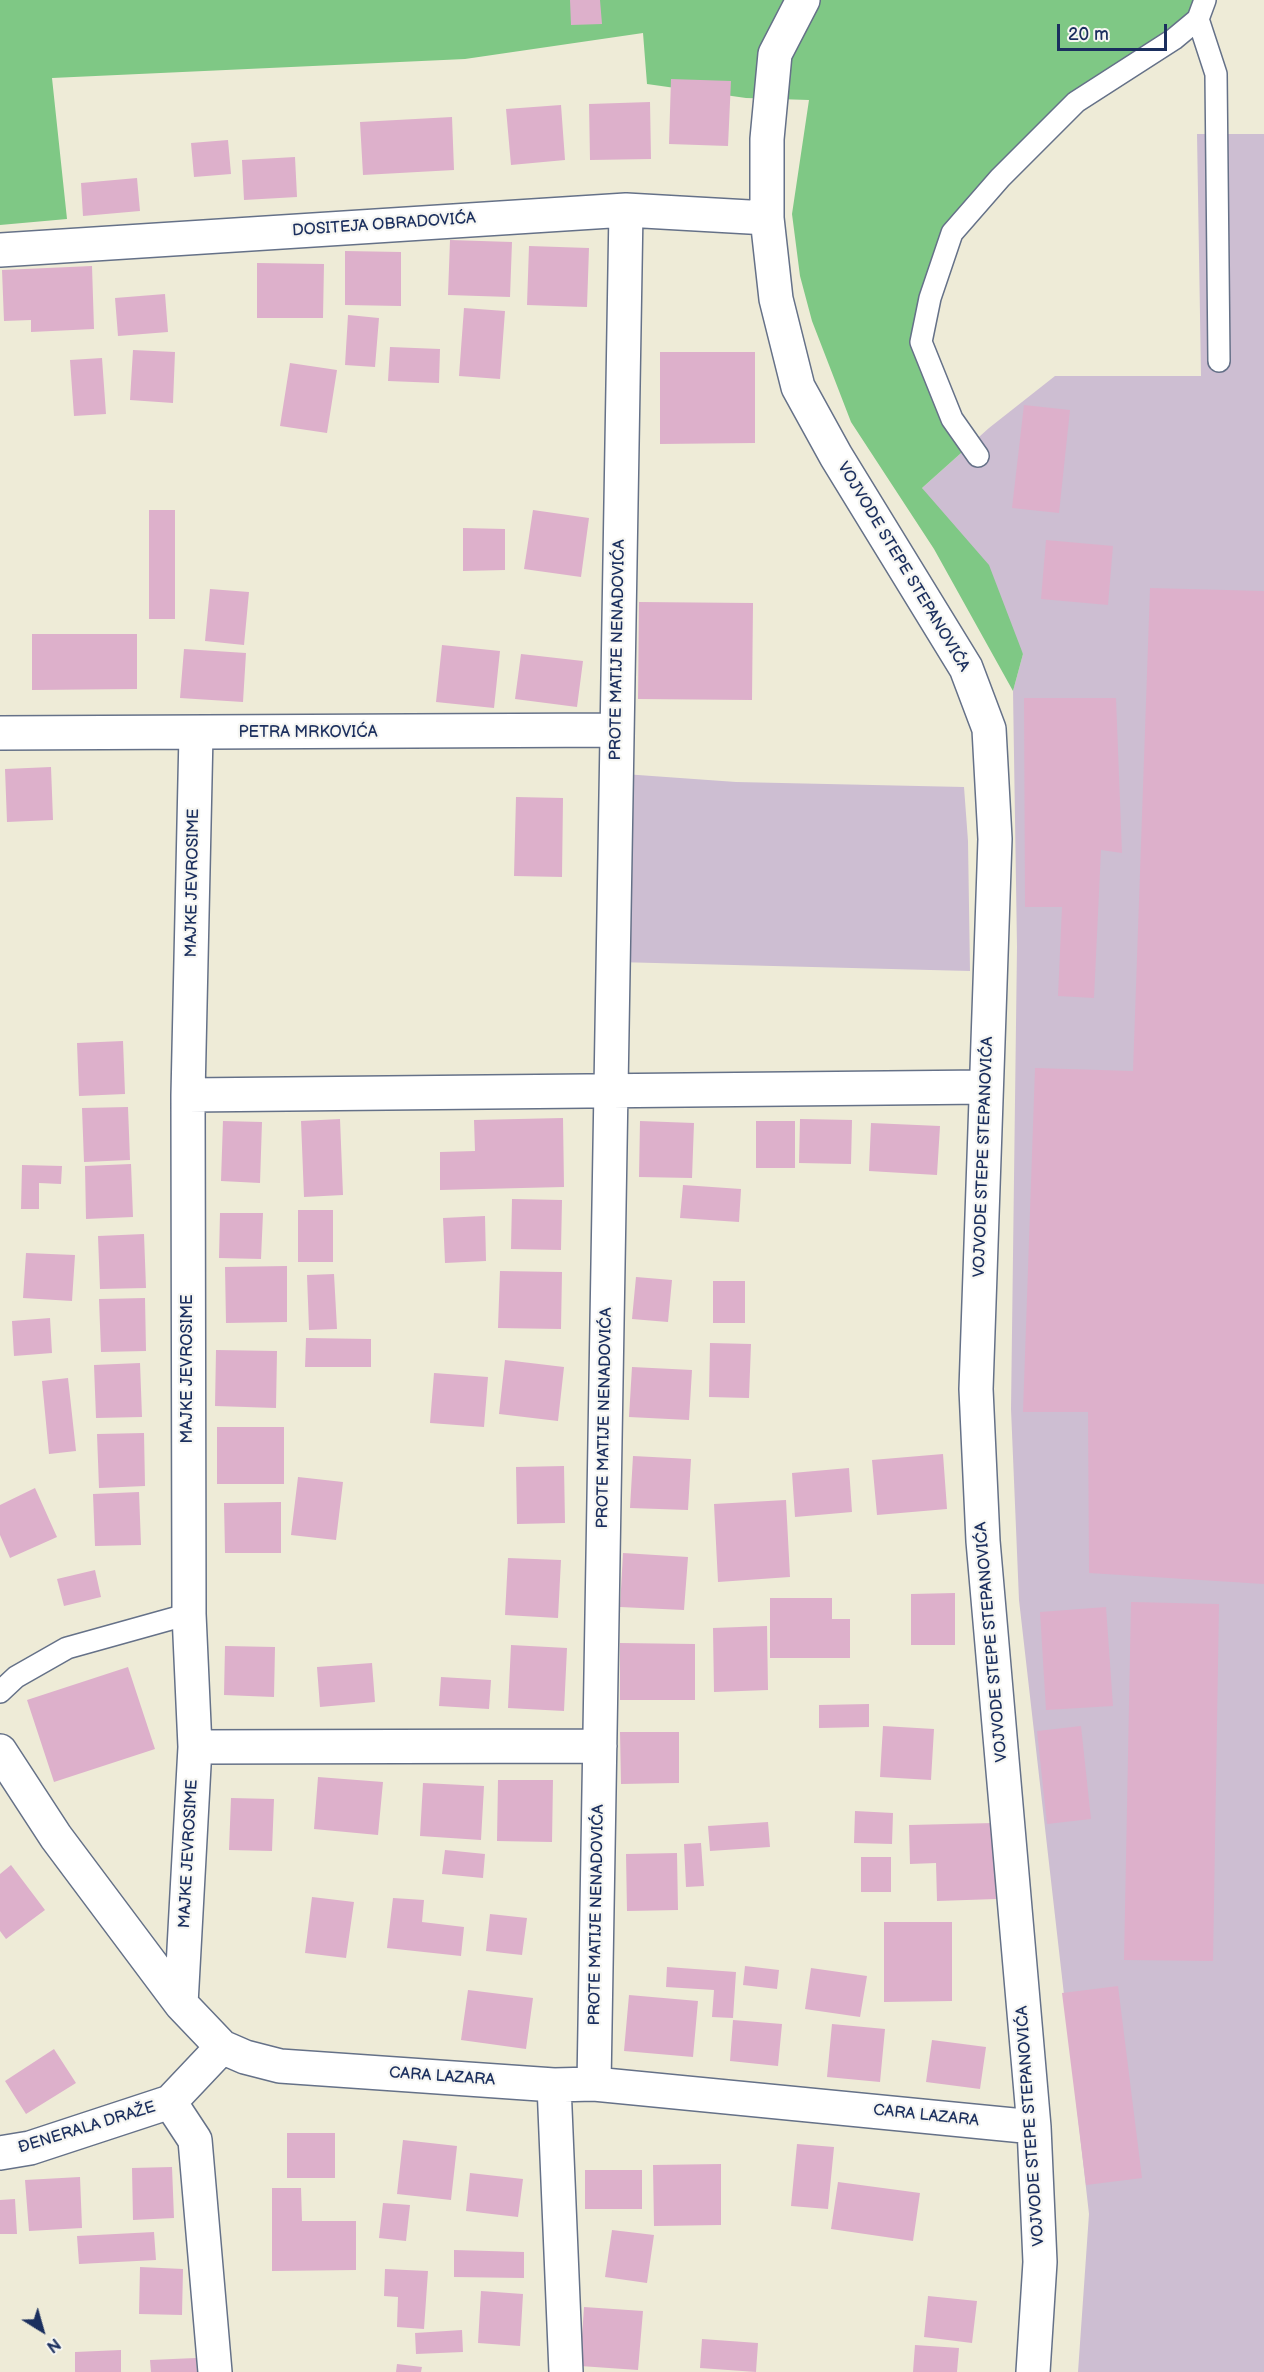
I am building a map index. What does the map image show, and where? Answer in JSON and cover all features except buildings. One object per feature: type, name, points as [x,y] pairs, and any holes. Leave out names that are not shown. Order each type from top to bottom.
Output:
[{"type":"street","name":"VOJVODE STEPE STEPANOVIĆA","points":[[803,0],[775,54],[767,139],[767,218],[776,299],[798,387],[836,456],[966,668],[989,729],[995,839],[976,1389],[982,1529],[1034,2127],[1040,2262],[1033,2372]]},
{"type":"street","name":"DOSITEJA OBRADOVIĆA","points":[[0,250],[626,210],[767,218]]},
{"type":"street","name":"PROTE MATIJE NENADOVIĆA","points":[[594,2084],[626,210]]},
{"type":"street","name":"PETRA MRKOVIĆA","points":[[0,733],[196,734],[617,730]]},
{"type":"street","name":"MAJKE JEVROSIME","points":[[182,2004],[195,1747],[189,1614],[188,1095],[196,734]]},
{"type":"street","points":[[188,1095],[986,1087]]},
{"type":"street","points":[[195,1747],[600,1746]]},
{"type":"street","name":"CARA LAZARA","points":[[0,1751],[56,1837],[182,2004],[222,2047],[280,2066],[554,2085],[594,2084],[1034,2127]]},
{"type":"street","name":"ĐENERALA DRAŽE","points":[[0,2153],[30,2148],[170,2102],[222,2047]]},
{"type":"street","points":[[554,2085],[566,2372]]},
{"type":"street","points":[[170,2102],[195,2140],[215,2372]]},
{"type":"lane","points":[[1201,10],[1216,74],[1219,361]]},
{"type":"lane","points":[[978,456],[952,419],[921,342],[930,298],[952,233],[1000,178],[1076,102],[1174,39],[1201,10]]},
{"type":"lane","points":[[0,1692],[16,1677],[67,1648],[189,1614]]},
{"type":"shaded area","points":[[1197,134],[1264,134],[1264,2372],[1078,2372],[1089,2214],[1019,1600],[1011,1409],[1017,947],[1013,691],[1023,654],[922,488],[989,428],[1055,376],[1201,376]]},
{"type":"shaded area","points":[[610,773],[736,782],[964,787],[968,841],[970,971],[616,962]]},
{"type":"green space","points":[[0,0],[1205,0],[1198,19],[1076,102],[952,233],[921,343],[970,445],[922,488],[989,565],[1023,654],[1013,691],[934,549],[851,422],[812,321],[800,276],[792,214],[809,100],[746,98],[647,84],[643,33],[465,59],[52,78],[67,219],[0,225]]}]
